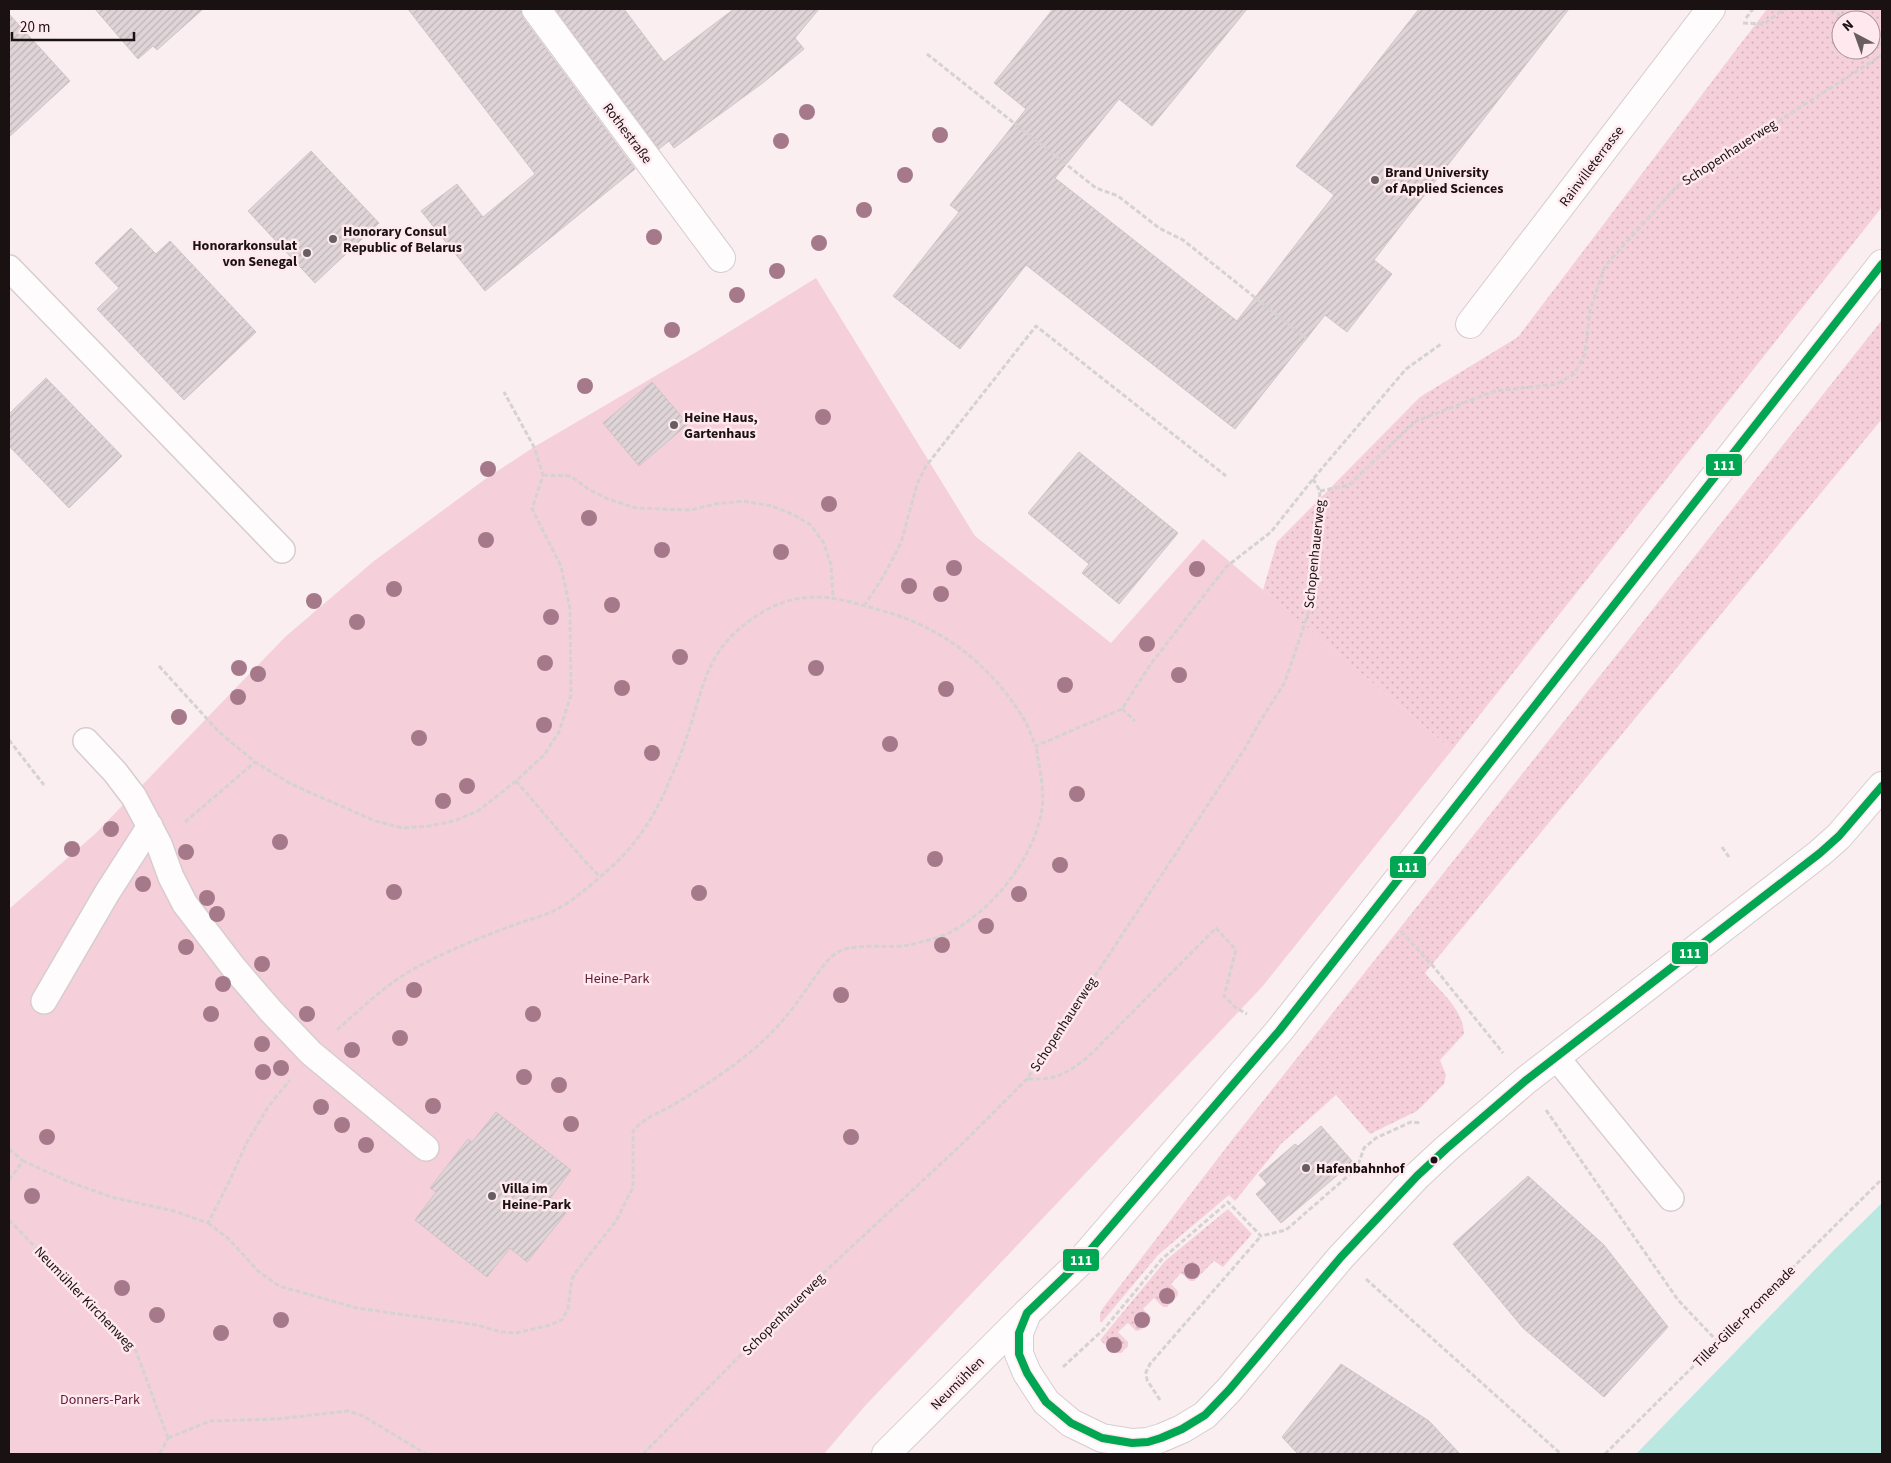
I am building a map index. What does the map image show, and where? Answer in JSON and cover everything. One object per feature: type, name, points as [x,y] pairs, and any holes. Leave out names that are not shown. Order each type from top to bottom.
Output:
[{"type":"street","name":"Rothestraße","points":[[536,9],[721,258]]},
{"type":"street","name":"Rainvilleterrasse","points":[[1470,324],[1711,9]]},
{"type":"street","name":"Neumühlen","points":[[886,1454],[1080,1262],[1272,1039],[1882,264]]},
{"type":"street","points":[[1027,1313],[1019,1333],[1019,1354],[1037,1391],[1058,1413],[1071,1423],[1087,1432],[1148,1448],[1205,1415],[1341,1256],[1405,1188],[1446,1149],[1525,1081],[1820,853],[1839,836],[1882,786]]},
{"type":"lane","points":[[9,268],[282,550]]},
{"type":"lane","points":[[86,741],[115,772],[134,797],[155,835],[171,878],[201,926],[270,1010],[311,1053],[426,1148]]},
{"type":"lane","points":[[44,1001],[107,893],[155,835]]},
{"type":"lane","points":[[1556,1057],[1671,1198]]},
{"type":"path","points":[[1742,23],[1764,24],[1784,9]]},
{"type":"path","points":[[927,54],[1096,188],[1118,196],[1159,228],[1183,240],[1307,339]]},
{"type":"path","name":"Schopenhauerweg","points":[[1320,491],[1349,485],[1416,421],[1496,391],[1557,384],[1574,374],[1585,354],[1590,310],[1605,266],[1677,186],[1882,54]]},
{"type":"path","points":[[1036,746],[1122,709],[1150,666],[1226,567],[1271,532],[1312,479],[1406,369],[1470,324]]},
{"type":"path","points":[[864,606],[883,577],[901,543],[917,484],[926,466],[1036,326],[1226,476]]},
{"type":"path","points":[[159,666],[206,719],[255,762],[291,784],[375,821],[403,828],[429,826],[454,821],[478,811],[516,781],[544,755],[559,732],[571,695],[570,609],[561,566],[532,509],[543,475],[534,447],[504,392]]},
{"type":"path","points":[[543,475],[570,476],[608,500],[636,508],[691,510],[715,504],[744,501],[772,506],[794,515],[811,525],[823,542],[831,564],[833,598]]},
{"type":"path","name":"Schopenhauerweg","points":[[643,1454],[802,1294],[961,1145],[1027,1079],[1244,750],[1285,682],[1311,605],[1320,491],[1312,479]]},
{"type":"path","points":[[9,1149],[24,1161],[67,1181],[111,1198],[174,1211],[208,1223],[229,1239],[258,1271],[279,1286],[357,1308],[477,1324],[501,1332],[516,1333],[550,1325],[563,1319],[568,1308],[572,1279],[616,1221],[633,1187],[632,1131],[642,1121],[672,1105],[742,1058],[767,1036],[793,1007],[824,964],[838,952],[854,948],[908,945],[947,933],[972,918],[994,899],[1027,854],[1036,834],[1042,812],[1042,786],[1036,746],[1023,717],[1005,691],[985,668],[962,649],[926,627],[897,615],[833,598],[798,598],[773,606],[742,624],[724,643],[709,667],[685,741],[666,788],[644,831],[623,856],[575,898],[554,911],[478,938],[422,964],[386,987],[311,1053],[268,1107],[247,1142],[208,1223]]},
{"type":"path","points":[[1122,709],[1136,721]]},
{"type":"path","points":[[9,740],[44,784]]},
{"type":"path","points":[[155,835],[255,762]]},
{"type":"path","points":[[516,781],[600,877]]},
{"type":"path","points":[[1722,847],[1729,857]]},
{"type":"path","points":[[1377,906],[1433,966],[1525,1081],[1678,1300],[1718,1342]]},
{"type":"path","points":[[1027,1079],[1047,1080],[1069,1071],[1089,1056],[1216,928],[1236,950],[1224,996],[1236,1008]]},
{"type":"path","points":[[1182,1429],[1168,1413],[1147,1380],[1146,1372],[1150,1364],[1261,1236],[1286,1230],[1356,1168],[1364,1148],[1376,1138],[1411,1122],[1418,1122],[1426,1126],[1446,1149]]},
{"type":"path","points":[[9,1180],[24,1161]]},
{"type":"path","name":"Tiller-Giller-Promenade","points":[[1605,1454],[1882,1179]]},
{"type":"path","points":[[1037,1391],[1104,1329],[1162,1259],[1228,1202],[1261,1236]]},
{"type":"path","name":"Neumühler Kirchenweg","points":[[9,1220],[136,1351],[168,1438]]},
{"type":"path","points":[[1341,1256],[1561,1454]]},
{"type":"path","points":[[160,1454],[168,1438],[210,1421],[277,1419],[348,1411],[363,1416],[426,1454]]},
{"type":"green space","points":[[1767,9],[1882,9],[1882,207],[1452,750],[1263,590],[1277,542],[1420,397],[1518,337]]},
{"type":"green space","name":"Heine-Park","points":[[816,278],[975,536],[1111,643],[1203,539],[1452,750],[1262,987],[864,1407],[824,1454],[9,1454],[9,909],[95,834],[285,637],[374,561],[484,480],[534,447],[698,351]]},
{"type":"green space","points":[[1882,320],[1882,419],[1425,973],[1450,1001],[1460,1016],[1463,1025],[1464,1034],[1440,1060],[1446,1075],[1444,1084],[1417,1111],[1370,1134],[1336,1095],[1281,1144],[1235,1201],[1229,1195],[1158,1255],[1102,1322],[1100,1322],[1100,1313],[1103,1308],[1232,1140]]},
{"type":"green space","points":[[1228,1209],[1252,1234],[1223,1267],[1214,1261],[1194,1281],[1190,1281],[1181,1273],[1171,1284],[1178,1291],[1178,1295],[1167,1307],[1163,1307],[1154,1298],[1143,1309],[1151,1317],[1148,1324],[1136,1331],[1128,1323],[1118,1332],[1128,1342],[1128,1346],[1121,1353],[1114,1353],[1100,1340],[1165,1261]]},
{"type":"shaded area","points":[[1882,1203],[1882,1454],[1636,1454],[1834,1250]]},
{"type":"building","points":[[95,9],[203,9],[157,50],[153,46],[138,59]]},
{"type":"building","points":[[408,9],[521,9],[523,18],[635,169],[485,291],[421,211],[457,184],[483,217],[535,174]]},
{"type":"building","points":[[555,9],[624,9],[664,62],[734,9],[819,9],[795,38],[804,49],[764,82],[674,148],[669,141],[659,149]]},
{"type":"building","points":[[1053,9],[1247,9],[1152,126],[1119,99],[1055,178],[1237,321],[1334,195],[1296,166],[1419,9],[1569,9],[1374,260],[1392,274],[1347,332],[1325,315],[1235,429],[1026,265],[960,349],[893,296],[959,212],[950,205],[1026,109],[994,83]]},
{"type":"building","points":[[9,14],[70,81],[9,137]]},
{"type":"building","points":[[311,151],[379,223],[315,283],[248,211]]},
{"type":"building","points":[[131,228],[156,254],[170,241],[256,332],[184,400],[97,309],[119,288],[95,263]]},
{"type":"building","points":[[46,378],[122,456],[69,508],[9,446],[9,414]]},
{"type":"building","points":[[652,382],[688,424],[639,466],[603,423]]},
{"type":"building","points":[[1079,452],[1178,533],[1119,604],[1082,573],[1089,564],[1028,513]]},
{"type":"building","name":"Villa im Heine-Park","points":[[496,1112],[571,1170],[549,1200],[566,1213],[527,1262],[510,1248],[487,1277],[415,1220],[436,1192],[430,1188],[468,1139],[472,1142]]},
{"type":"building","name":"Hafenbahnhof","points":[[1321,1126],[1353,1162],[1281,1223],[1256,1194],[1267,1184],[1259,1175],[1295,1144],[1298,1146]]},
{"type":"building","points":[[1528,1176],[1604,1245],[1668,1327],[1604,1397],[1523,1328],[1453,1244]]},
{"type":"building","points":[[1341,1364],[1429,1421],[1460,1454],[1298,1454],[1282,1437]]},
{"type":"transit line","name":"111","points":[[1882,264],[1279,1031],[1080,1262],[1027,1313],[1019,1333],[1019,1354],[1027,1373],[1046,1402],[1071,1423],[1102,1438],[1132,1443],[1148,1442],[1161,1438],[1182,1429],[1205,1415],[1229,1390],[1341,1257],[1417,1176],[1446,1149],[1525,1081],[1820,853],[1839,836],[1882,786]]},
{"type":"place","name":"Brand University of Applied Sciences","points":[[1375,180]]},
{"type":"place","name":"Honorary Consul Republic of Belarus","points":[[333,239]]},
{"type":"place","name":"Honorarkonsulat von Senegal","points":[[307,253]]},
{"type":"place","name":"Heine Haus, Gartenhaus","points":[[674,425]]},
{"type":"place","name":"Hafenbahnhof","points":[[1306,1168]]},
{"type":"place","name":"Villa im Heine-Park","points":[[492,1196]]},
{"type":"park label","name":"Donners-Park","points":[[100,1399]]}]
